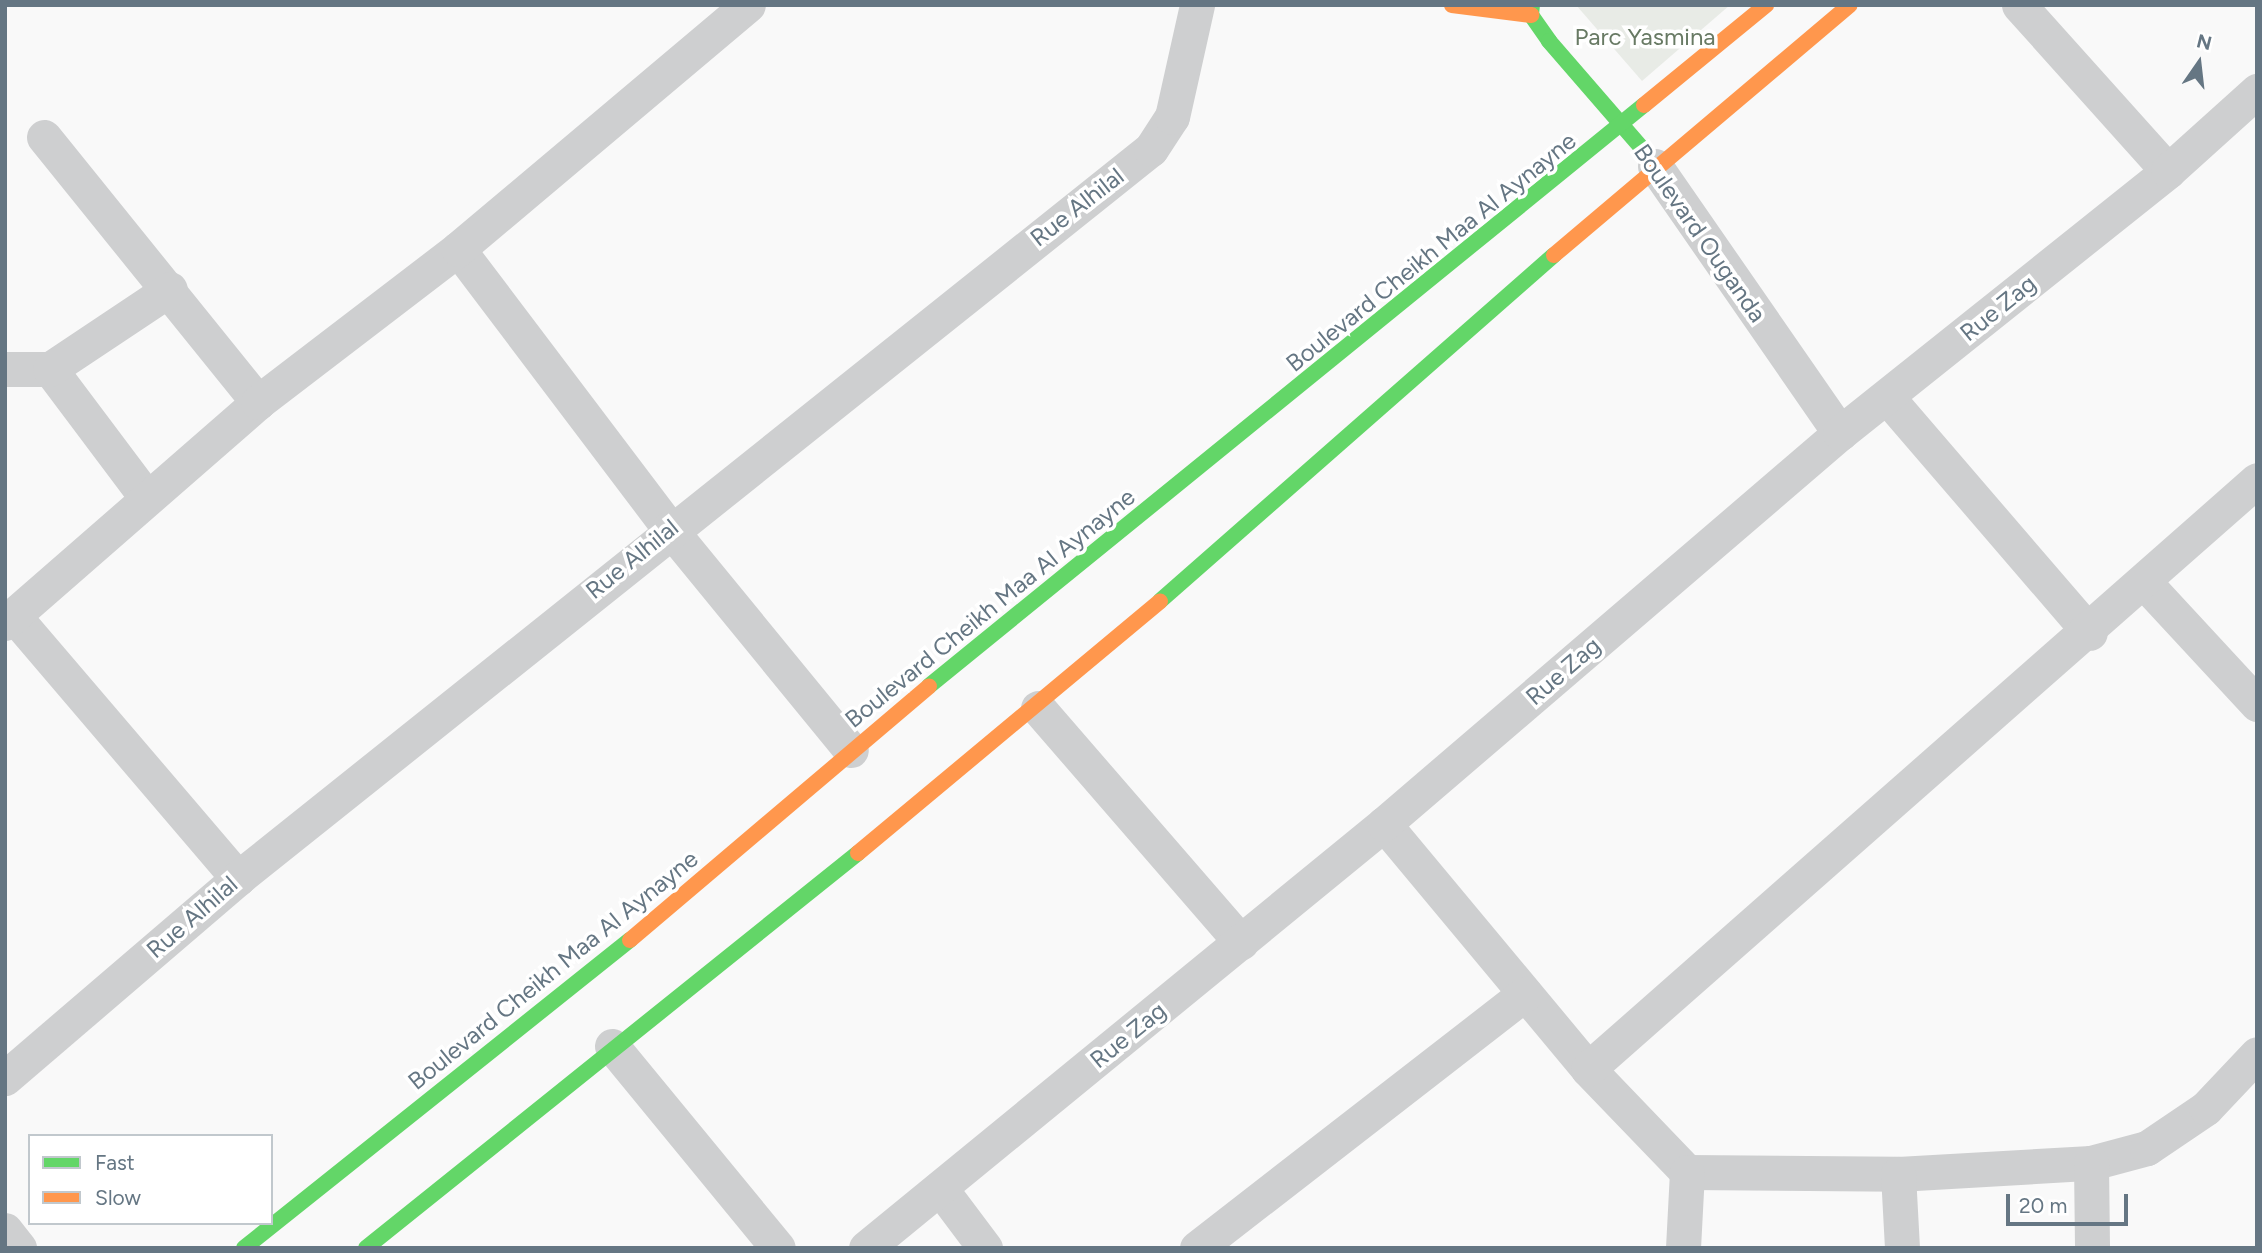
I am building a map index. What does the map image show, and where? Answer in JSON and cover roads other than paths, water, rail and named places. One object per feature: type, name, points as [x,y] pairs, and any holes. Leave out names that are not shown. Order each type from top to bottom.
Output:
[{"type":"main road","points":[[1452,5],[1532,10]]},
{"type":"main road","name":"Boulevard Cheikh Maa Al Aynayne","points":[[273,1224],[573,988],[851,750],[1625,125],[1766,5]]},
{"type":"main road","points":[[1812,5],[1829,22]]},
{"type":"main road","points":[[366,1248],[612,1046],[1038,708],[1655,166],[1850,5]]},
{"type":"main road","name":"Boulevard Ouganda","points":[[1532,10],[1549,41],[1625,125],[1655,166]]},
{"type":"main road","name":"Boulevard Cheikh Maa Al Aynayne","points":[[243,1248],[272,1225]]},
{"type":"street","points":[[238,878],[9,620],[258,402],[458,249],[748,5]]},
{"type":"street","name":"Rue Alhilal","points":[[5,1078],[238,878],[669,528],[1151,149],[1172,117],[1196,5]]},
{"type":"street","points":[[2019,5],[2168,171]]},
{"type":"street","name":"Rue Zag","points":[[866,1248],[1241,943],[1840,433],[2168,171],[2257,91]]},
{"type":"street","points":[[44,137],[170,289],[258,402]]},
{"type":"street","name":"Boulevard Ouganda","points":[[1655,166],[1840,433]]},
{"type":"street","points":[[458,249],[669,528],[851,750]]},
{"type":"street","points":[[5,369],[50,369],[170,289]]},
{"type":"street","points":[[50,369],[147,498]]},
{"type":"street","points":[[1887,397],[2090,633]]},
{"type":"street","points":[[1588,1069],[2090,633],[2257,480]]},
{"type":"street","points":[[2145,583],[2257,704]]},
{"type":"street","points":[[1038,708],[1241,943]]},
{"type":"street","points":[[1384,824],[1588,1069],[1686,1172],[1683,1248]]},
{"type":"street","points":[[1197,1248],[1525,994]]},
{"type":"street","points":[[612,1046],[778,1248]]},
{"type":"street","points":[[1686,1172],[1898,1174],[2091,1163],[2147,1148],[2206,1108],[2257,1054]]},
{"type":"street","points":[[2091,1163],[2092,1248]]},
{"type":"street","points":[[1898,1174],[1902,1248]]},
{"type":"street","points":[[940,1188],[985,1248]]},
{"type":"street","points":[[5,1230],[19,1248]]},
{"type":"park label","name":"Parc Yasmina","points":[[1645,37]]}]
